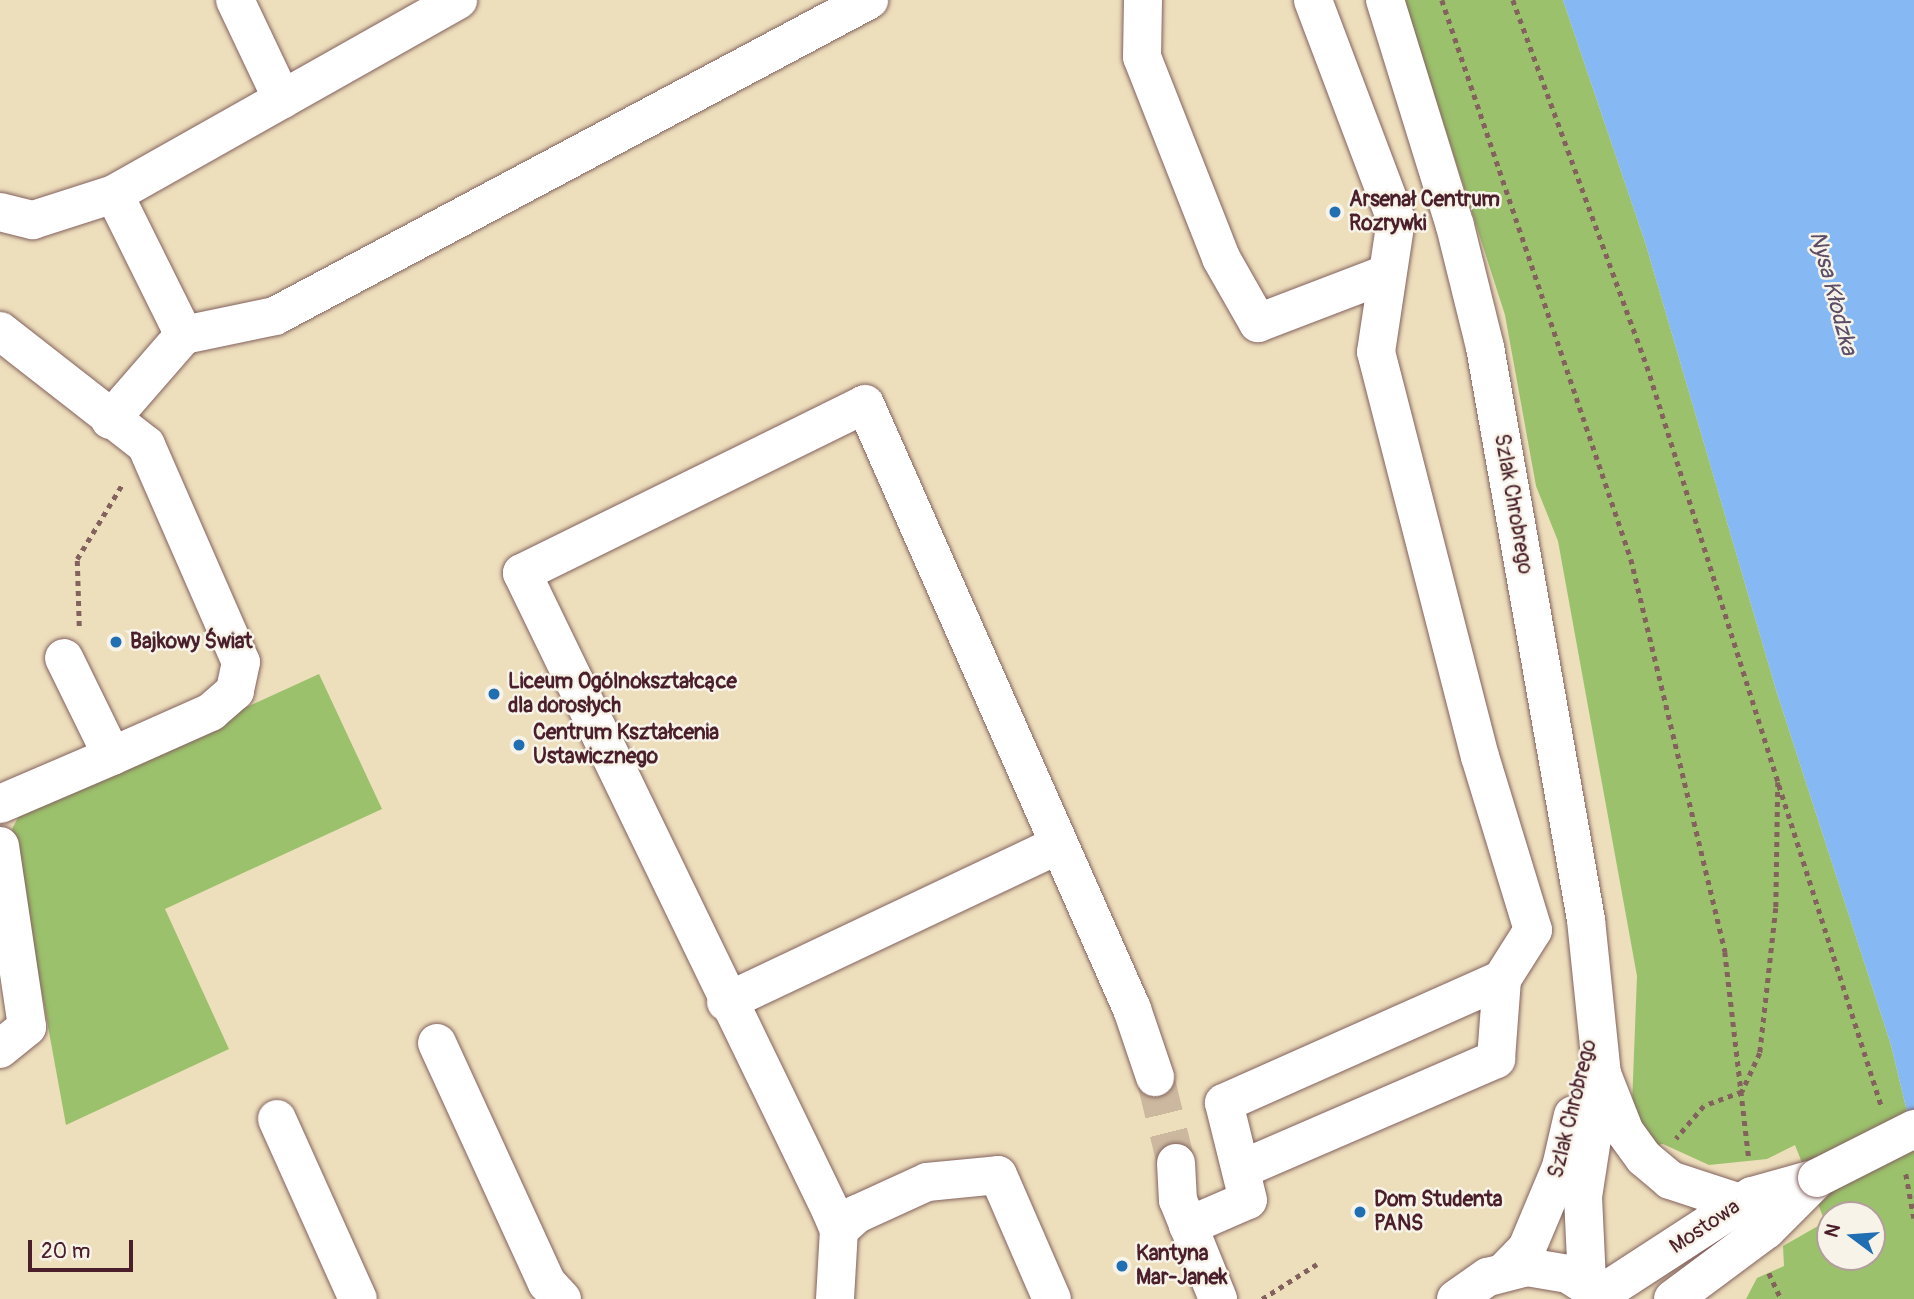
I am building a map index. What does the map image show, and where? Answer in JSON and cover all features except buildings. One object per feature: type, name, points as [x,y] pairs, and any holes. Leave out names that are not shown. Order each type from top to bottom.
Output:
[{"type":"main road","points":[[235,0],[282,99]]},
{"type":"main road","points":[[0,212],[33,220],[114,194],[458,0]]},
{"type":"main road","points":[[110,420],[184,335],[275,316],[869,0]]},
{"type":"main road","points":[[1143,0],[1142,57],[1222,258],[1258,323],[1384,275]]},
{"type":"main road","points":[[1242,1169],[1496,1059],[1502,979],[1533,930],[1480,757],[1376,352],[1384,275],[1396,220],[1313,0]]},
{"type":"main road","name":"Szlak Chrobrego","points":[[1385,0],[1455,226],[1487,359],[1586,920],[1602,1074],[1583,1197],[1598,1292]]},
{"type":"main road","points":[[114,194],[184,335]]},
{"type":"main road","points":[[0,331],[110,420],[146,445],[241,662],[235,691],[211,712],[0,804]]},
{"type":"main road","points":[[835,1299],[839,1230],[726,1002],[522,573],[865,404],[1059,845],[1155,1077]]},
{"type":"main road","points":[[64,657],[112,756]]},
{"type":"main road","points":[[726,1002],[1059,845]]},
{"type":"main road","points":[[0,846],[27,1027],[0,1049]]},
{"type":"main road","points":[[1188,1226],[1248,1200],[1224,1103],[1502,979]]},
{"type":"main road","name":"Szlak Chrobrego","points":[[1506,1270],[1527,1248],[1561,1167],[1596,1018]]},
{"type":"main road","points":[[437,1043],[547,1283],[562,1299]]},
{"type":"main road","points":[[1602,1074],[1625,1132],[1644,1158],[1670,1180],[1740,1203]]},
{"type":"main road","points":[[277,1119],[358,1299]]},
{"type":"main road","name":"Mostowa","points":[[1673,1299],[1785,1198],[1899,1121]]},
{"type":"main road","points":[[1176,1163],[1188,1226],[1217,1299]]},
{"type":"main road","points":[[839,1230],[857,1213],[927,1182],[998,1175],[1052,1299]]},
{"type":"main road","name":"Mostowa","points":[[1598,1292],[1740,1203],[1785,1198]]},
{"type":"main road","points":[[1456,1299],[1506,1270],[1548,1269],[1598,1292]]},
{"type":"path","points":[[1442,0],[1631,559],[1724,952],[1742,1092],[1760,1053],[1776,908],[1778,782]]},
{"type":"path","points":[[1513,0],[1647,366],[1778,782],[1899,1121]]},
{"type":"path","points":[[64,657],[85,647],[79,635],[78,559],[146,445]]},
{"type":"path","points":[[1902,1165],[1911,1190],[1914,1218]]},
{"type":"path","points":[[1262,1299],[1317,1264]]},
{"type":"path","points":[[1767,1268],[1781,1299]]},
{"type":"green space","points":[[1404,0],[1563,0],[1646,245],[1777,693],[1891,1045],[1914,1141],[1914,1299],[1746,1299],[1757,1278],[1784,1266],[1783,1246],[1816,1227],[1816,1271],[1886,1271],[1886,1201],[1817,1201],[1795,1145],[1767,1159],[1709,1165],[1663,1144],[1654,1146],[1632,1105],[1637,976],[1558,541],[1536,486],[1505,315]]},
{"type":"green space","points":[[319,674],[382,809],[165,909],[229,1049],[66,1125],[12,829],[22,810]]},
{"type":"water","name":"Nysa Kłodzka","points":[[1563,0],[1914,0],[1914,1141],[1891,1045],[1777,693],[1646,245]]},
{"type":"tunnel","points":[[1155,1077],[1176,1163]]},
{"type":"place","name":"Arsenał Centrum Rozrywki","points":[[1335,212]]},
{"type":"place","name":"Bajkowy Świat","points":[[116,642]]},
{"type":"place","name":"Liceum Ogólnokształcące dla dorosłych","points":[[494,694]]},
{"type":"place","name":"Centrum Kształcenia Ustawicznego","points":[[519,745]]},
{"type":"place","name":"Dom Studenta PANS","points":[[1360,1212]]},
{"type":"place","name":"Kantyna Mar-Janek","points":[[1122,1266]]}]
